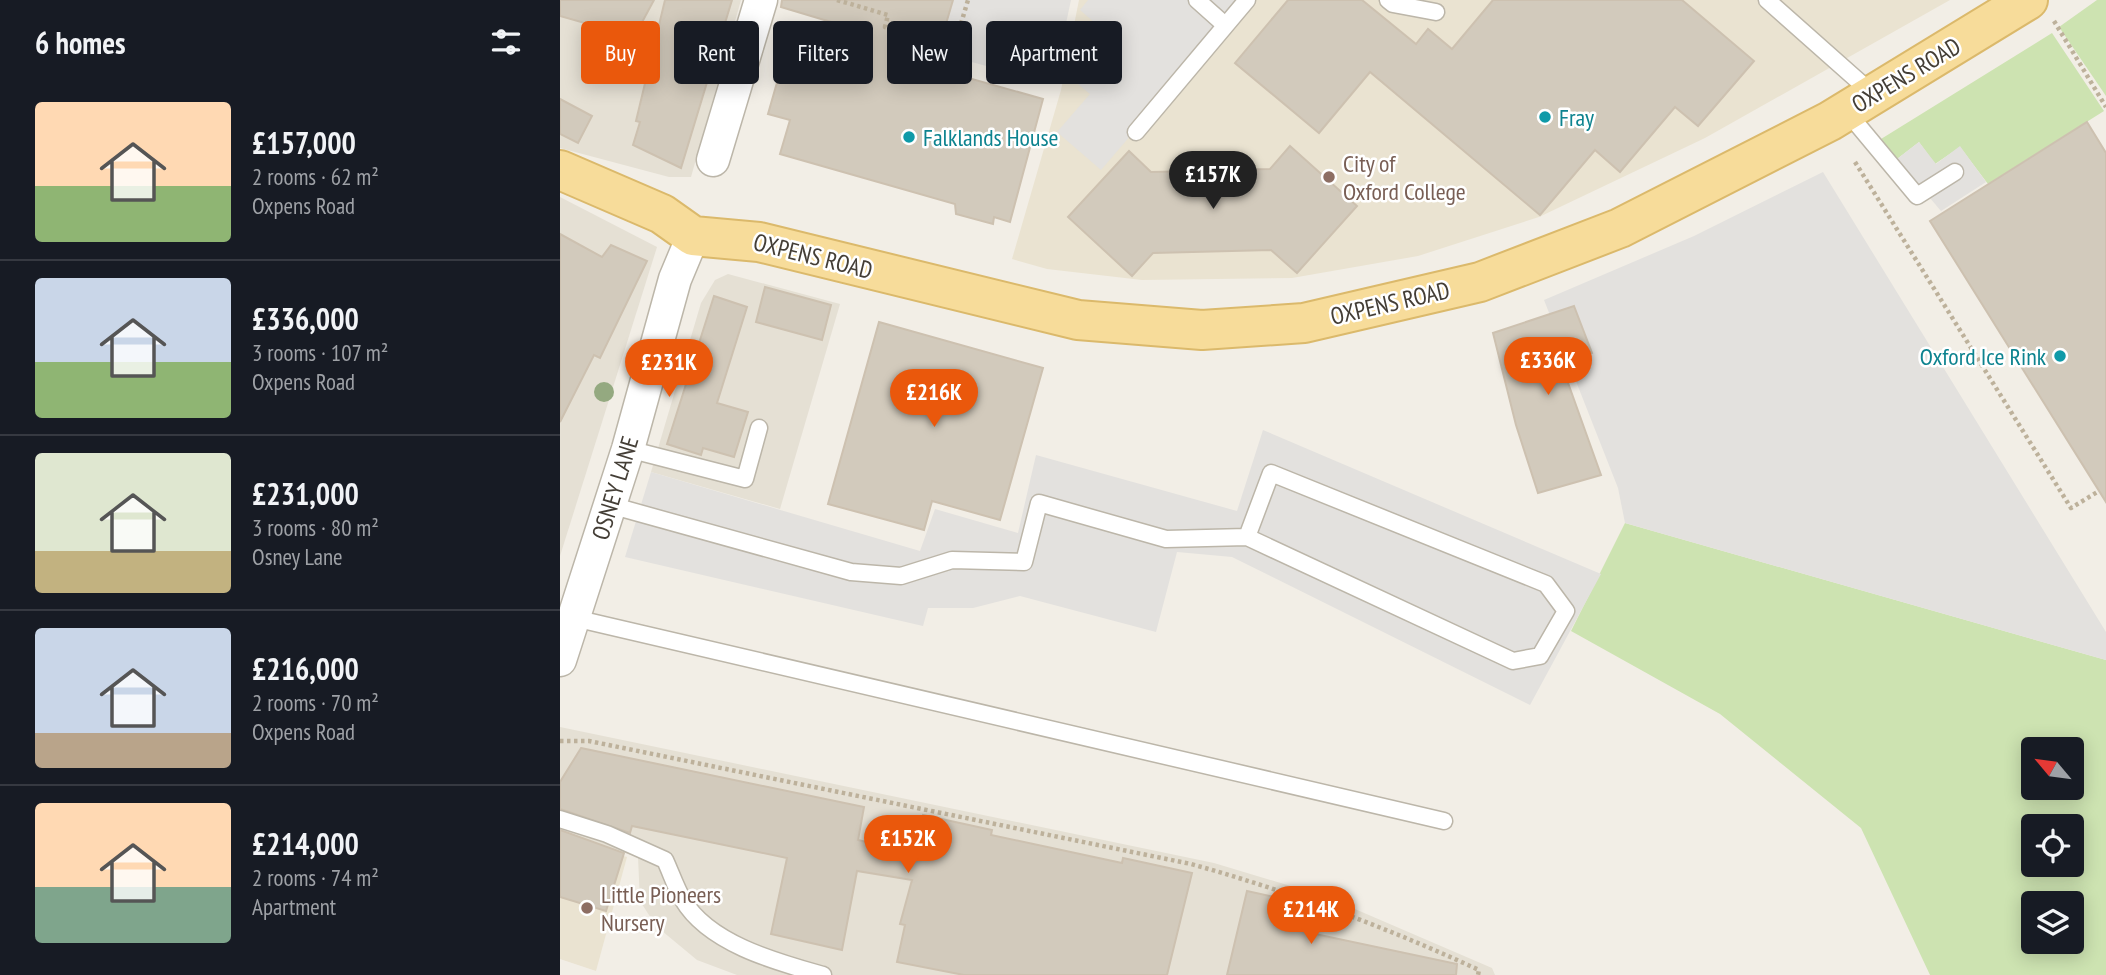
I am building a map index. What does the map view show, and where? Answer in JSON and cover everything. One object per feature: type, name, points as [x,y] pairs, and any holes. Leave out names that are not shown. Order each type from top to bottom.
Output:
[{"type":"main road","name":"OXPENS ROAD","points":[[693,236],[759,242],[1077,320],[1202,330],[1304,323],[1480,282],[1558,254],[1674,203],[2040,10]]},
{"type":"main road","points":[[560,170],[662,214],[693,236]]},
{"type":"street","points":[[713,160],[761,0]]},
{"type":"street","name":"OSNEY LANE","points":[[560,660],[628,449],[675,279],[693,236]]},
{"type":"lane","points":[[1197,0],[1225,25]]},
{"type":"lane","points":[[1136,132],[1247,0]]},
{"type":"lane","points":[[1388,0],[1393,4],[1436,12]]},
{"type":"lane","points":[[1767,0],[1861,104],[1917,196],[1955,172]]},
{"type":"lane","points":[[628,449],[745,480],[759,428]]},
{"type":"lane","points":[[610,505],[851,572],[901,576],[952,559],[1024,562],[1039,503],[1166,539],[1247,537],[1514,661],[1540,656],[1566,611],[1546,584],[1271,473],[1247,537]]},
{"type":"lane","points":[[574,618],[1444,821]]},
{"type":"lane","points":[[560,820],[607,834],[666,860],[684,902],[710,928],[767,959],[823,975]]},
{"type":"path","points":[[837,0],[888,15],[885,27],[941,42],[957,37],[968,0]]},
{"type":"path","points":[[2040,10],[2106,107]]},
{"type":"path","points":[[1852,157],[2071,508],[2099,491]]},
{"type":"path","points":[[560,741],[589,741],[1191,864],[1286,891],[1411,938],[1479,970],[1478,975]]},
{"type":"shaded area","points":[[560,0],[741,0],[735,21],[674,21],[674,84],[717,84],[691,177],[669,177],[560,148]]},
{"type":"shaded area","points":[[953,0],[1071,0],[1066,21],[986,21],[986,66],[972,62],[972,21],[947,21]]},
{"type":"shaded area","name":"City of Oxford College","points":[[1079,0],[1950,0],[1705,138],[1539,217],[1418,256],[1292,278],[1142,280],[1047,269],[1012,259],[1062,84],[1122,84],[1122,21],[1075,21]]},
{"type":"shaded area","points":[[1088,0],[1247,0],[1101,170],[1057,132],[1090,94],[1078,84],[1122,84],[1122,21],[1093,21],[1080,10]]},
{"type":"shaded area","points":[[1919,142],[1936,164],[1960,146],[1986,182],[1941,211],[1897,159]]},
{"type":"shaded area","points":[[1823,172],[2106,632],[2106,660],[1625,523],[1618,488],[1544,300],[1694,236]]},
{"type":"shaded area","points":[[560,197],[657,247],[560,556]]},
{"type":"shaded area","points":[[728,274],[840,304],[780,509],[651,472],[701,303],[715,280]]},
{"type":"shaded area","points":[[1263,430],[1601,574],[1530,705],[1232,557],[1177,552],[1156,632],[1020,596],[973,608],[928,608],[923,626],[625,557],[651,472],[920,551],[935,509],[1018,533],[1036,455],[1237,511]]},
{"type":"shaded area","points":[[560,727],[1214,863],[1327,897],[1492,968],[1495,975],[737,975],[697,960],[656,926],[640,901],[638,857],[560,832]]},
{"type":"shaded area","name":"Little Pioneers Nursery","points":[[560,837],[627,857],[596,971],[560,959]]},
{"type":"green space","points":[[2097,0],[2106,0],[2106,96],[2059,27]]},
{"type":"green space","points":[[2052,33],[2104,111],[1988,184],[1960,147],[1935,164],[1919,142],[1897,159],[1881,139]]},
{"type":"green space","points":[[1625,523],[2106,660],[2106,975],[1930,975],[1861,828],[1720,714],[1571,631]]},
{"type":"building","points":[[560,0],[654,0],[643,21],[581,22],[560,16]]},
{"type":"building","points":[[665,0],[732,0],[726,21],[674,21],[674,84],[706,84],[681,168],[633,145],[640,122],[636,121],[645,84],[660,84],[660,21]]},
{"type":"building","name":"Falklands House","points":[[782,0],[953,0],[947,21],[887,21],[887,84],[972,84],[972,79],[1043,99],[1010,222],[994,217],[993,224],[956,214],[955,204],[780,154],[790,120],[768,114],[777,84],[873,84],[873,21],[828,21],[781,7]]},
{"type":"building","name":"Fray","points":[[1288,0],[1362,0],[1416,44],[1428,29],[1452,49],[1493,0],[1682,0],[1754,61],[1698,126],[1675,107],[1620,172],[1595,150],[1540,215],[1370,72],[1319,133],[1235,63]]},
{"type":"building","points":[[560,99],[592,116],[578,143],[560,134]]},
{"type":"building","name":"Oxford Ice Rink","points":[[2087,122],[2106,153],[2106,502],[1930,221]]},
{"type":"building","points":[[1290,146],[1357,206],[1297,273],[1271,250],[1153,253],[1132,276],[1068,217],[1129,151],[1151,172],[1198,171],[1197,158],[1222,157],[1222,170],[1270,169]]},
{"type":"building","points":[[560,234],[602,257],[611,245],[647,261],[600,358],[594,355],[560,422]]},
{"type":"building","points":[[765,287],[831,305],[822,340],[756,322]]},
{"type":"building","points":[[714,296],[747,307],[717,403],[748,412],[734,457],[703,448],[701,455],[667,444]]},
{"type":"building","points":[[1574,306],[1592,353],[1562,366],[1601,475],[1538,493],[1516,425],[1493,333]]},
{"type":"building","points":[[879,322],[1043,368],[1000,520],[932,501],[924,530],[828,504]]},
{"type":"building","points":[[581,748],[864,807],[858,840],[913,853],[923,815],[992,830],[991,835],[1122,863],[1123,858],[1192,873],[1167,975],[964,975],[897,962],[905,925],[900,924],[912,880],[857,871],[842,950],[771,934],[787,858],[632,826],[630,833],[560,809],[560,782]]},
{"type":"building","points":[[560,830],[624,853],[606,911],[560,897]]},
{"type":"building","points":[[1247,891],[1320,907],[1315,934],[1457,964],[1456,975],[1227,975]]},
{"type":"place","name":"Fray","points":[[1545,117]]},
{"type":"place","name":"Falklands House","points":[[909,137]]},
{"type":"place","name":"City of Oxford College","points":[[1329,177]]},
{"type":"place","name":"Oxford Ice Rink","points":[[2060,356]]},
{"type":"place","name":"Little Pioneers Nursery","points":[[587,908]]}]
